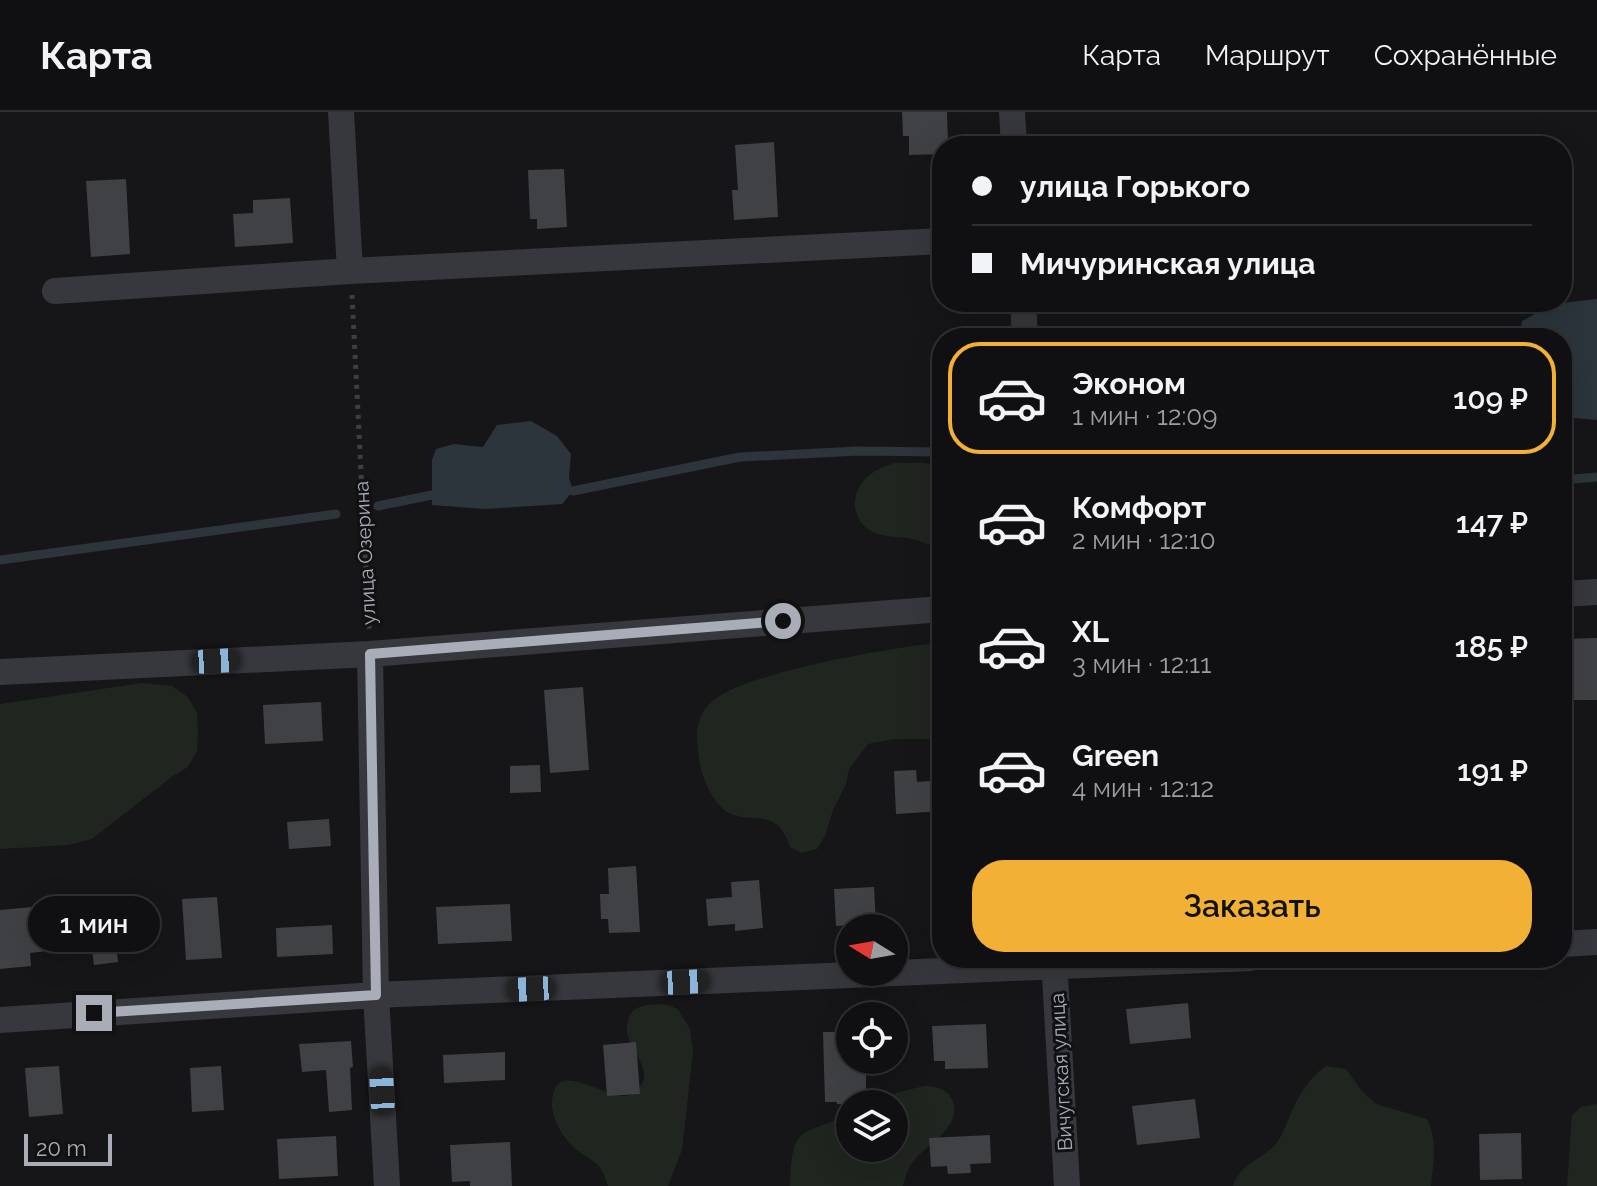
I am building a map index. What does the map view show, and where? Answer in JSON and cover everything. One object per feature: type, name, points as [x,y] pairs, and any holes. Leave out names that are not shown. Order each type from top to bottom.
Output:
[{"type":"street","points":[[341,112],[350,271]]},
{"type":"street","points":[[1012,112],[1013,136]]},
{"type":"street","points":[[55,291],[350,271],[932,242]]},
{"type":"street","points":[[1572,593],[1597,592]]},
{"type":"street","points":[[0,672],[370,654],[932,610]]},
{"type":"street","name":"улица Озерина","points":[[370,654],[376,995],[387,1186]]},
{"type":"street","points":[[1572,943],[1597,942]]},
{"type":"street","points":[[0,1020],[376,995],[932,968]]},
{"type":"street","name":"Вичугская улица","points":[[1055,968],[1067,1186]]},
{"type":"path","name":"улица Озерина","points":[[350,271],[370,654]]},
{"type":"shaded area","points":[[1597,299],[1597,420],[1572,418],[1572,328],[1521,328],[1522,321],[1538,312],[1572,312],[1572,302]]},
{"type":"shaded area","points":[[531,421],[557,436],[571,454],[569,478],[573,491],[562,504],[485,509],[432,505],[432,460],[436,449],[454,444],[483,447],[497,425]]},
{"type":"shaded area","points":[[895,463],[932,464],[932,546],[916,540],[881,535],[868,529],[859,519],[855,506],[857,492],[864,481],[883,467]]},
{"type":"shaded area","points":[[932,644],[932,739],[895,739],[868,744],[849,769],[846,784],[817,849],[802,853],[790,847],[777,825],[768,820],[730,813],[721,807],[705,781],[697,746],[698,727],[708,705],[725,693],[782,672]]},
{"type":"shaded area","points":[[142,683],[172,686],[188,697],[197,713],[197,751],[188,767],[92,839],[69,845],[0,849],[0,704]]},
{"type":"shaded area","points":[[658,1004],[678,1009],[690,1029],[693,1052],[682,1150],[668,1186],[608,1186],[599,1166],[572,1146],[559,1129],[552,1102],[556,1088],[563,1081],[586,1084],[612,1094],[624,1096],[634,1093],[641,1085],[644,1070],[629,1040],[628,1020],[636,1009]]},
{"type":"shaded area","points":[[1326,1066],[1346,1069],[1376,1104],[1427,1119],[1434,1144],[1431,1186],[1233,1186],[1241,1171],[1278,1141],[1304,1089]]},
{"type":"shaded area","points":[[924,1086],[943,1090],[951,1098],[954,1116],[944,1132],[913,1161],[903,1186],[790,1186],[793,1151],[797,1142],[810,1130],[836,1120],[836,1162],[908,1162],[907,1090]]},
{"type":"shaded area","points":[[1597,1104],[1597,1186],[1567,1186],[1572,1115],[1581,1107]]},
{"type":"building","points":[[902,112],[947,112],[948,136],[932,136],[932,154],[909,155],[909,136],[903,136]]},
{"type":"building","points":[[774,142],[778,217],[734,220],[732,190],[738,190],[735,145]]},
{"type":"building","points":[[564,169],[567,227],[537,229],[537,219],[530,219],[528,170]]},
{"type":"building","points":[[126,179],[130,254],[91,257],[86,181]]},
{"type":"building","points":[[290,198],[293,243],[235,247],[233,214],[253,213],[253,200]]},
{"type":"building","points":[[1597,638],[1597,700],[1572,700],[1572,639]]},
{"type":"building","points":[[583,687],[589,770],[550,773],[544,690]]},
{"type":"building","points":[[321,702],[323,741],[265,744],[263,705]]},
{"type":"building","points":[[540,765],[541,792],[510,793],[510,766]]},
{"type":"building","points":[[916,770],[917,782],[932,781],[932,812],[896,814],[894,771]]},
{"type":"building","points":[[329,819],[331,846],[289,849],[287,822]]},
{"type":"building","points":[[636,866],[640,932],[609,933],[608,919],[601,919],[600,894],[609,894],[608,868]]},
{"type":"building","points":[[759,880],[763,928],[735,931],[735,924],[708,926],[706,899],[732,897],[731,882]]},
{"type":"building","points":[[874,887],[875,914],[836,914],[836,926],[834,889]]},
{"type":"building","points":[[217,897],[222,958],[186,960],[182,899]]},
{"type":"building","points":[[510,904],[512,941],[438,944],[436,907]]},
{"type":"building","points":[[54,905],[56,928],[45,929],[47,951],[30,953],[31,966],[0,969],[0,910]]},
{"type":"building","points":[[112,907],[118,962],[94,965],[87,910]]},
{"type":"building","points":[[332,925],[333,954],[277,957],[276,928]]},
{"type":"building","points":[[1188,1003],[1191,1038],[1130,1044],[1126,1009]]},
{"type":"building","points":[[986,1024],[988,1068],[945,1069],[945,1061],[934,1061],[932,1026]]},
{"type":"building","points":[[823,1032],[836,1032],[836,1074],[866,1074],[866,1090],[836,1090],[836,1102],[825,1102]]},
{"type":"building","points":[[351,1041],[352,1110],[329,1112],[326,1070],[302,1072],[299,1044]]},
{"type":"building","points":[[636,1042],[640,1094],[607,1096],[603,1045]]},
{"type":"building","points":[[505,1052],[505,1080],[444,1083],[443,1055]]},
{"type":"building","points":[[59,1066],[63,1114],[29,1117],[25,1068]]},
{"type":"building","points":[[221,1066],[224,1110],[192,1112],[190,1068]]},
{"type":"building","points":[[1195,1099],[1200,1138],[1137,1145],[1132,1106]]},
{"type":"building","points":[[1521,1133],[1522,1179],[1480,1180],[1479,1134]]},
{"type":"building","points":[[990,1135],[991,1163],[970,1164],[971,1173],[948,1174],[947,1166],[931,1167],[929,1138]]},
{"type":"building","points":[[336,1136],[338,1176],[279,1179],[277,1139]]},
{"type":"building","points":[[510,1142],[512,1186],[470,1186],[470,1181],[452,1182],[450,1145]]},
{"type":"waterway","points":[[573,491],[740,457],[858,451],[932,452]]},
{"type":"waterway","points":[[1572,479],[1597,477]]},
{"type":"waterway","points":[[378,506],[432,495]]},
{"type":"waterway","points":[[0,560],[336,514]]},
{"type":"route","points":[[94,1013],[376,995],[370,654],[783,621]]}]
